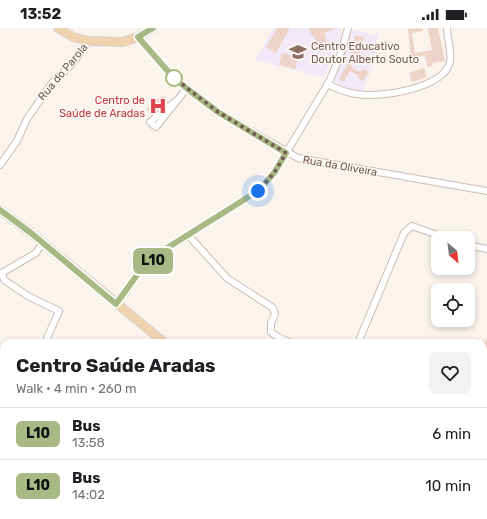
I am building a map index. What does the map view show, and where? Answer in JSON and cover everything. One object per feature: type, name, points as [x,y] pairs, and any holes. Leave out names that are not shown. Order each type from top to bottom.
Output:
[{"type":"main road","points":[[58,28],[72,37],[89,41],[123,42],[138,37],[153,28]]},
{"type":"main road","points":[[0,210],[43,242],[160,339]]},
{"type":"street","points":[[116,304],[137,275],[167,248],[189,236],[258,191],[274,173],[327,84],[341,53],[348,28]]},
{"type":"street","points":[[327,84],[338,90],[357,94],[389,95],[437,80],[451,62],[447,28]]},
{"type":"street","name":"Rua da Oliveira","points":[[138,37],[173,77],[186,88],[218,112],[286,153],[298,158],[487,191]]},
{"type":"street","name":"Rua do Parola","points":[[0,165],[17,141],[27,119],[52,83],[72,64],[89,41]]},
{"type":"street","points":[[177,100],[150,122],[156,127],[177,100],[186,88]]},
{"type":"street","points":[[360,339],[404,233],[412,226],[431,233]]},
{"type":"street","points":[[189,236],[227,278],[273,308],[275,314],[271,323],[271,332],[282,339]]},
{"type":"street","points":[[43,242],[36,253],[1,273],[4,280],[28,296],[59,310],[47,339]]},
{"type":"street","points":[[475,246],[487,249]]},
{"type":"shaded area","name":"Centro Educativo Doutor Alberto Souto","points":[[274,28],[342,28],[338,47],[336,48],[324,77],[255,60]]},
{"type":"shaded area","points":[[350,29],[378,36],[373,64],[362,92],[331,83],[341,62]]},
{"type":"building","points":[[277,28],[290,28],[276,53],[266,47]]},
{"type":"building","points":[[309,28],[337,28],[324,33],[329,49],[319,52],[314,36],[312,36]]},
{"type":"building","points":[[422,28],[423,31],[412,33],[415,53],[432,50],[428,28],[438,28],[445,61],[432,63],[432,66],[427,67],[425,55],[411,58],[408,29]]},
{"type":"building","points":[[355,35],[364,37],[359,55],[351,53]]},
{"type":"building","points":[[282,53],[298,57],[295,69],[279,65]]},
{"type":"building","points":[[348,63],[353,66],[352,68],[361,72],[363,69],[369,72],[363,81],[358,78],[359,76],[350,71],[344,82],[339,79]]},
{"type":"building","points":[[424,68],[427,77],[412,82],[409,73]]},
{"type":"building","name":"Centro de Saúde de Aradas","points":[[163,95],[168,101],[152,115],[146,109]]},
{"type":"bus line","name":"L10","points":[[0,210],[31,233],[116,304],[137,275],[167,248],[189,236],[245,200],[267,183],[286,153],[218,112],[173,77],[138,37],[153,28]]},
{"type":"place","name":"Centro Educativo Doutor Alberto Souto","points":[[298,52]]},
{"type":"place","name":"Centro de Saúde de Aradas","points":[[158,106]]},
{"type":"route","points":[[174,78],[173,77],[218,112],[286,153],[267,183],[258,191]]}]
